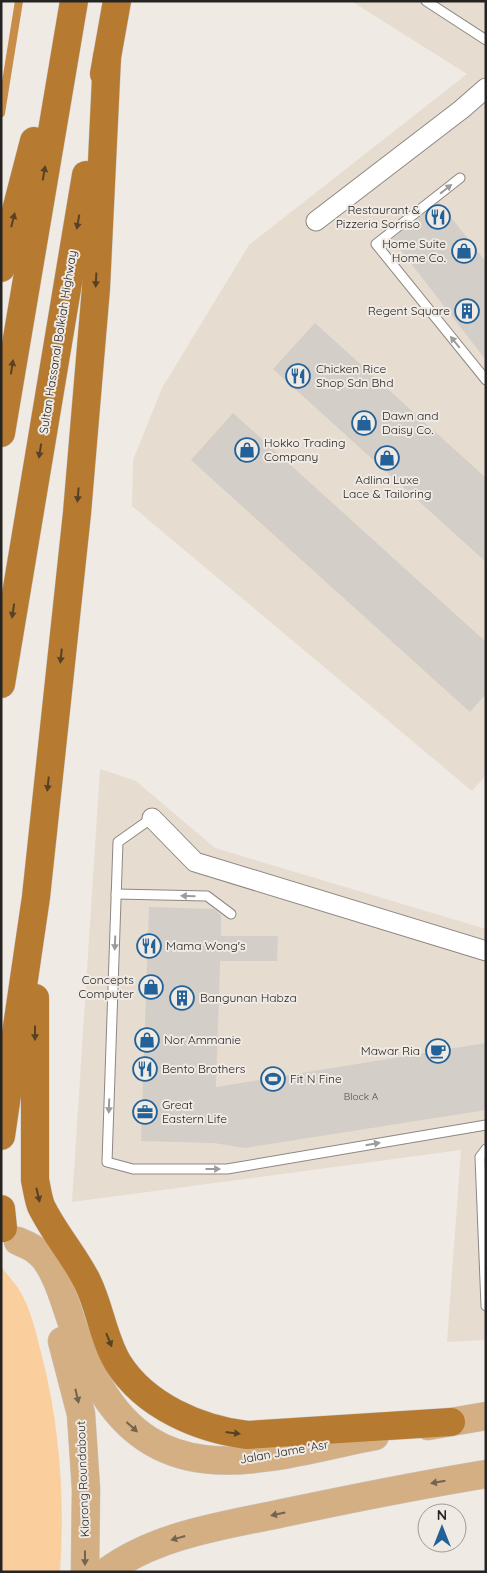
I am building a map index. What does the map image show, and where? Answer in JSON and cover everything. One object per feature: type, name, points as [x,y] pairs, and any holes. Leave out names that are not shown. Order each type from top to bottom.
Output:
[{"type":"highway","points":[[1,268],[72,1]]},
{"type":"highway","points":[[1,433],[72,1]]},
{"type":"highway","name":"Sultan Hassanal Bolkiah Highway","points":[[1,684],[117,1]]},
{"type":"highway","points":[[1,1136],[36,897],[77,513],[94,308],[107,57]]},
{"type":"highway","points":[[36,897],[35,1180],[40,1204],[87,1281],[118,1362],[134,1383],[190,1422],[221,1432],[265,1434],[451,1422]]},
{"type":"main road","name":"Jalan Jame 'Asr","points":[[6,1226],[38,1252],[52,1271],[86,1361],[101,1389],[117,1412],[143,1436],[175,1454],[200,1460],[227,1461],[253,1459],[486,1416]]},
{"type":"main road","name":"Kiarong Roundabout","points":[[6,1226],[28,1257],[50,1305],[68,1361],[81,1414],[86,1489],[85,1572]]},
{"type":"main road","points":[[106,1572],[123,1559],[171,1540],[225,1525],[401,1488],[486,1474]]},
{"type":"street","points":[[316,221],[462,109],[486,88]]},
{"type":"street","points":[[152,818],[195,862],[486,951]]},
{"type":"lane","points":[[426,1],[486,40]]},
{"type":"lane","points":[[460,178],[376,244],[486,380]]},
{"type":"lane","points":[[152,818],[118,842],[108,1162],[133,1169],[227,1169],[486,1125]]},
{"type":"lane","points":[[116,894],[207,896],[231,914]]},
{"type":"lane","points":[[486,1150],[480,1157],[486,1306]]},
{"type":"shaded area","points":[[351,1],[486,1],[486,775],[472,791],[132,506],[133,460],[162,388],[249,245],[467,74]]},
{"type":"shaded area","points":[[100,769],[136,781],[215,848],[486,929],[486,1340],[447,1342],[461,1150],[72,1202]]},
{"type":"shaded area","points":[[1,1267],[18,1288],[30,1312],[48,1383],[60,1463],[62,1517],[60,1572],[1,1572]]},
{"type":"building","name":"Regent Square","points":[[439,202],[486,262],[486,360],[392,239]]},
{"type":"building","points":[[315,323],[486,478],[486,562],[273,369]]},
{"type":"building","points":[[233,413],[486,642],[486,694],[470,712],[191,460]]},
{"type":"building","points":[[149,907],[214,909],[221,915],[221,936],[278,936],[277,961],[220,961],[216,1087],[486,1043],[486,1110],[245,1148],[214,1143],[141,1141]]},
{"type":"waterway","points":[[1,113],[19,1]]},
{"type":"place","name":"Restaurant & Pizzeria Sorriso","points":[[438,217]]},
{"type":"place","name":"Home Suite Home Co.","points":[[464,251]]},
{"type":"place","name":"Regent Square","points":[[467,311]]},
{"type":"place","name":"Chicken Rice Shop Sdn Bhd","points":[[298,376]]},
{"type":"place","name":"Dawn and Daisy Co.","points":[[364,423]]},
{"type":"place","name":"Hokko Trading Company","points":[[247,450]]},
{"type":"place","name":"Adlina Luxe Lace & Tailoring","points":[[387,458]]},
{"type":"place","name":"Mama Wong's","points":[[149,946]]},
{"type":"place","name":"Concepts Computer","points":[[151,987]]},
{"type":"place","name":"Bangunan Habza","points":[[182,998]]},
{"type":"place","name":"Nor Ammanie","points":[[147,1040]]},
{"type":"place","name":"Mawar Ria","points":[[438,1051]]},
{"type":"place","name":"Bento Brothers","points":[[145,1069]]},
{"type":"place","name":"Fit N Fine","points":[[273,1079]]},
{"type":"place","name":"Great Eastern Life","points":[[145,1112]]}]
